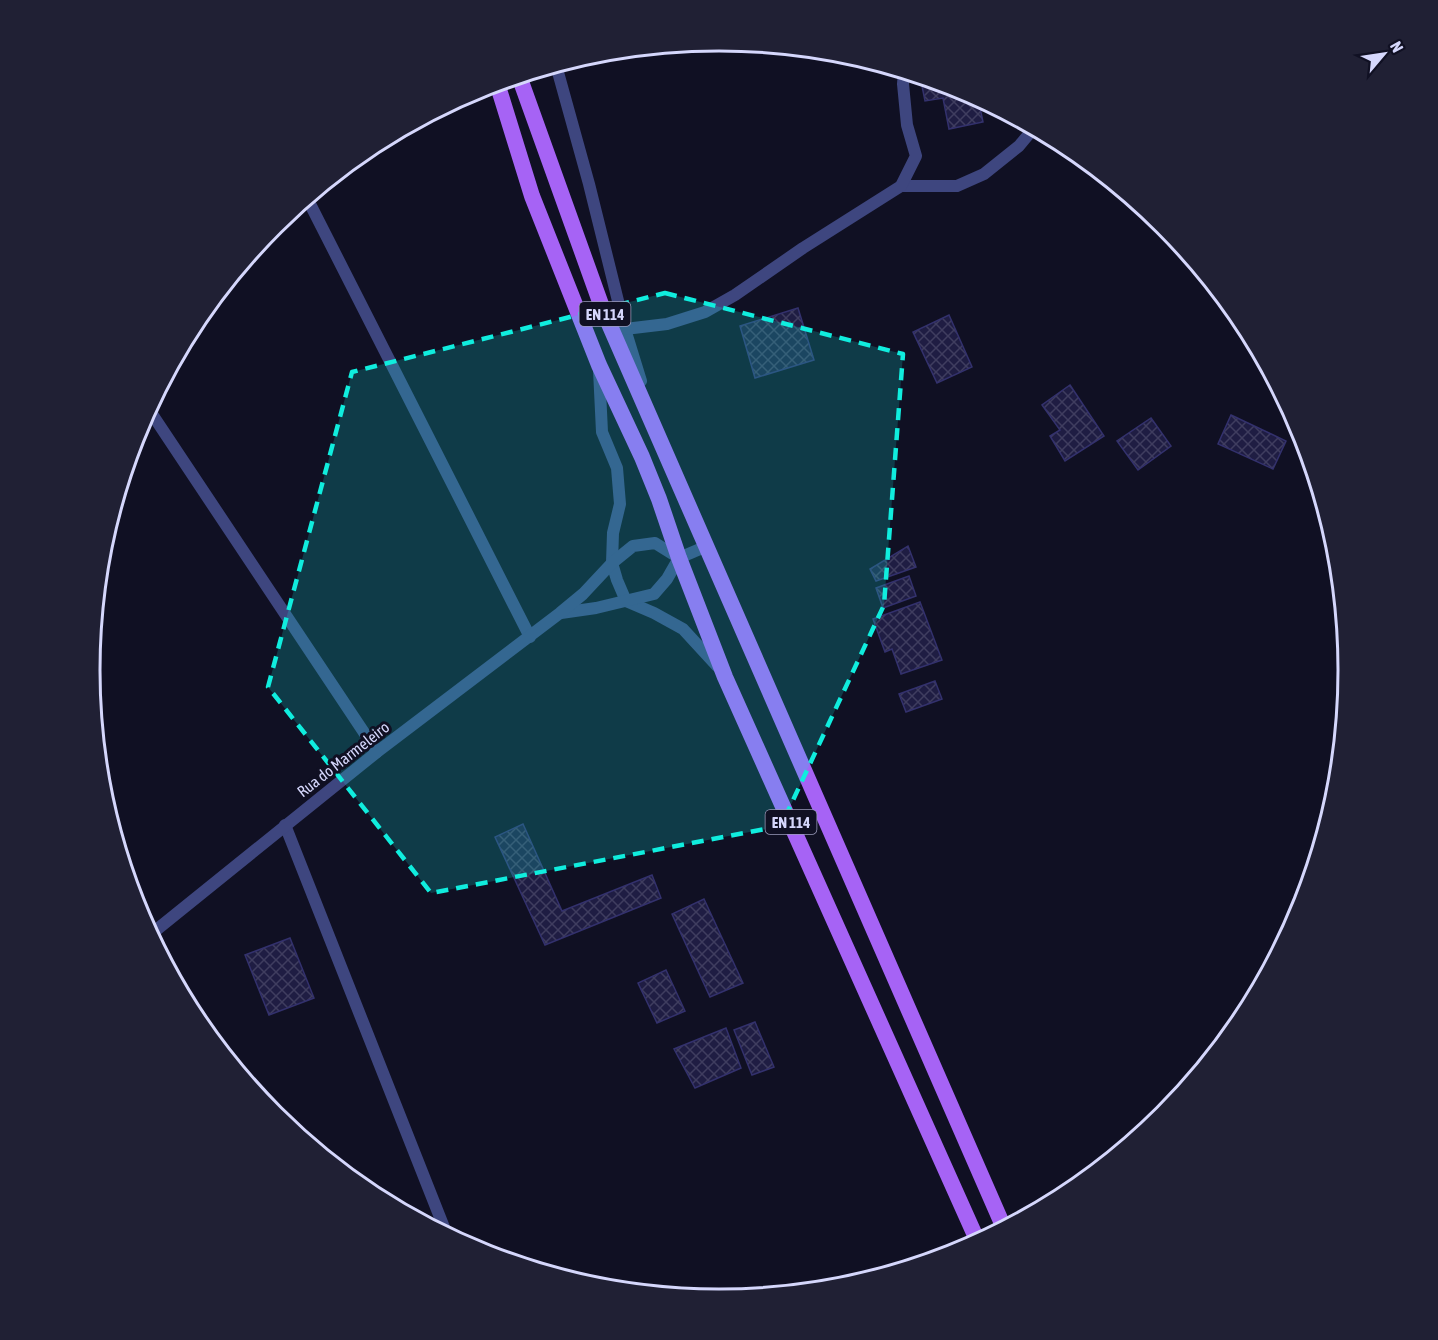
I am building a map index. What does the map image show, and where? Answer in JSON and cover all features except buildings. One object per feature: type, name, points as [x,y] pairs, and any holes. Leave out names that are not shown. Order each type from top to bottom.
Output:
[{"type":"main road","name":"EN 114","points":[[522,83],[603,310],[1001,1221]]},
{"type":"main road","name":"EN 114","points":[[500,92],[532,196],[599,365],[642,457],[725,676],[974,1234]]},
{"type":"street","points":[[558,72],[625,329],[656,428]]},
{"type":"street","points":[[625,329],[667,324],[705,312],[735,295],[803,248],[901,186],[915,156],[908,125],[903,79]]},
{"type":"street","points":[[901,186],[931,188],[957,186],[984,174],[1019,146],[1029,134]]},
{"type":"street","points":[[311,205],[530,637]]},
{"type":"street","points":[[599,365],[602,432],[617,468],[620,504],[613,533],[612,562],[617,580],[626,601],[682,629],[725,676]]},
{"type":"street","points":[[154,417],[377,752]]},
{"type":"street","name":"Rua do Marmeleiro","points":[[157,929],[377,752],[560,613],[583,594],[612,562],[633,546],[655,543],[679,558]]},
{"type":"street","points":[[560,613],[596,608],[654,594],[667,579],[679,558],[707,546]]},
{"type":"street","points":[[285,825],[443,1224]]},
{"type":"highlighted area","points":[[665,293],[903,354],[884,605],[781,826],[431,893],[268,687],[352,372]]}]
